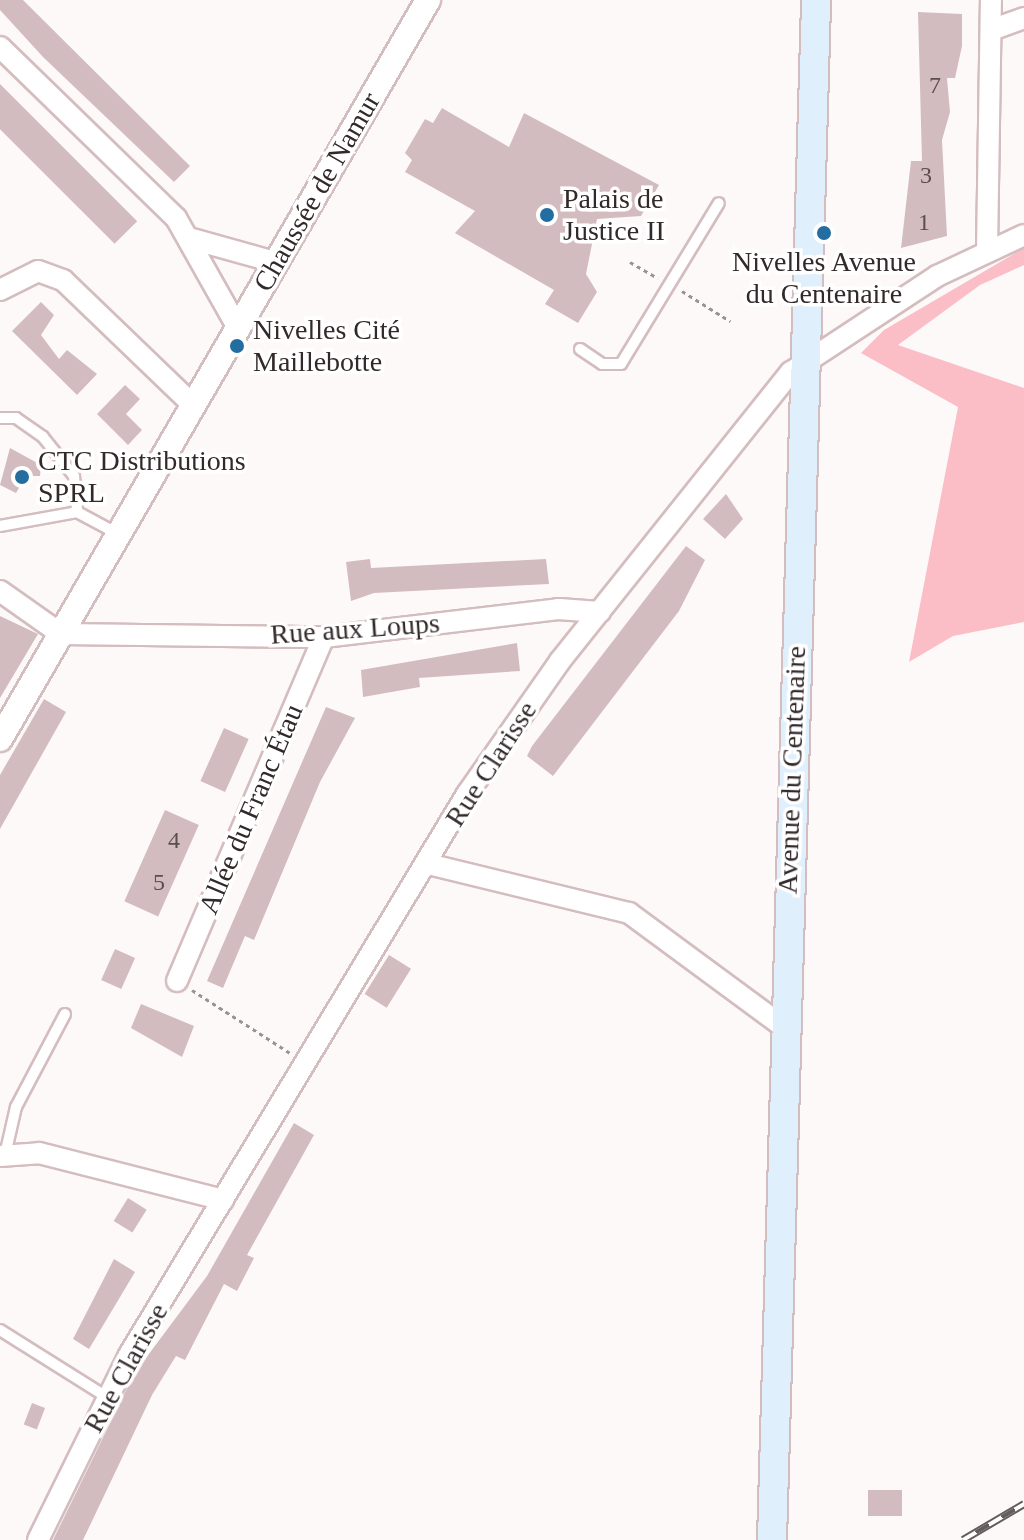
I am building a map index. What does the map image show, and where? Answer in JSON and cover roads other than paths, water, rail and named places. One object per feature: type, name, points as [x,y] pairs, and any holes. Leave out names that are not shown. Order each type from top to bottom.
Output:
[{"type":"main road","name":"Avenue du Centenaire","points":[[772,1540],[816,0]]},
{"type":"street","name":"Chaussée de Namur","points":[[0,739],[428,0]]},
{"type":"street","points":[[987,251],[991,0]]},
{"type":"street","points":[[991,30],[1024,18]]},
{"type":"street","points":[[0,47],[192,239],[238,328]]},
{"type":"street","name":"Rue Clarisse","points":[[38,1540],[107,1397],[223,1200],[508,733],[736,436],[804,361],[987,251],[1024,235]]},
{"type":"street","points":[[192,239],[278,263]]},
{"type":"street","points":[[0,290],[38,271],[63,280],[193,405]]},
{"type":"street","points":[[0,591],[61,634]]},
{"type":"street","name":"Rue aux Loups","points":[[61,634],[324,637],[558,609],[600,612]]},
{"type":"street","name":"Allée du Franc Étau","points":[[177,981],[324,637]]},
{"type":"street","points":[[428,864],[629,913],[785,1028]]},
{"type":"street","points":[[2,1155],[39,1153],[223,1200]]},
{"type":"lane","points":[[580,349],[602,364],[621,364],[672,285],[719,203]]},
{"type":"lane","points":[[0,418],[16,418],[43,437],[74,476],[77,512]]},
{"type":"lane","points":[[0,526],[77,512],[118,535]]},
{"type":"lane","points":[[2,1155],[16,1107],[65,1014]]},
{"type":"lane","points":[[0,1330],[107,1397]]},
{"type":"railway","points":[[963,1540],[1024,1504]]},
{"type":"place","name":"Palais de Justice II","points":[[547,215]]},
{"type":"place","name":"Nivelles Avenue du Centenaire","points":[[824,233]]},
{"type":"place","name":"Nivelles Cité Maillebotte","points":[[237,346]]},
{"type":"place","name":"CTC Distributions SPRL","points":[[22,477]]}]
